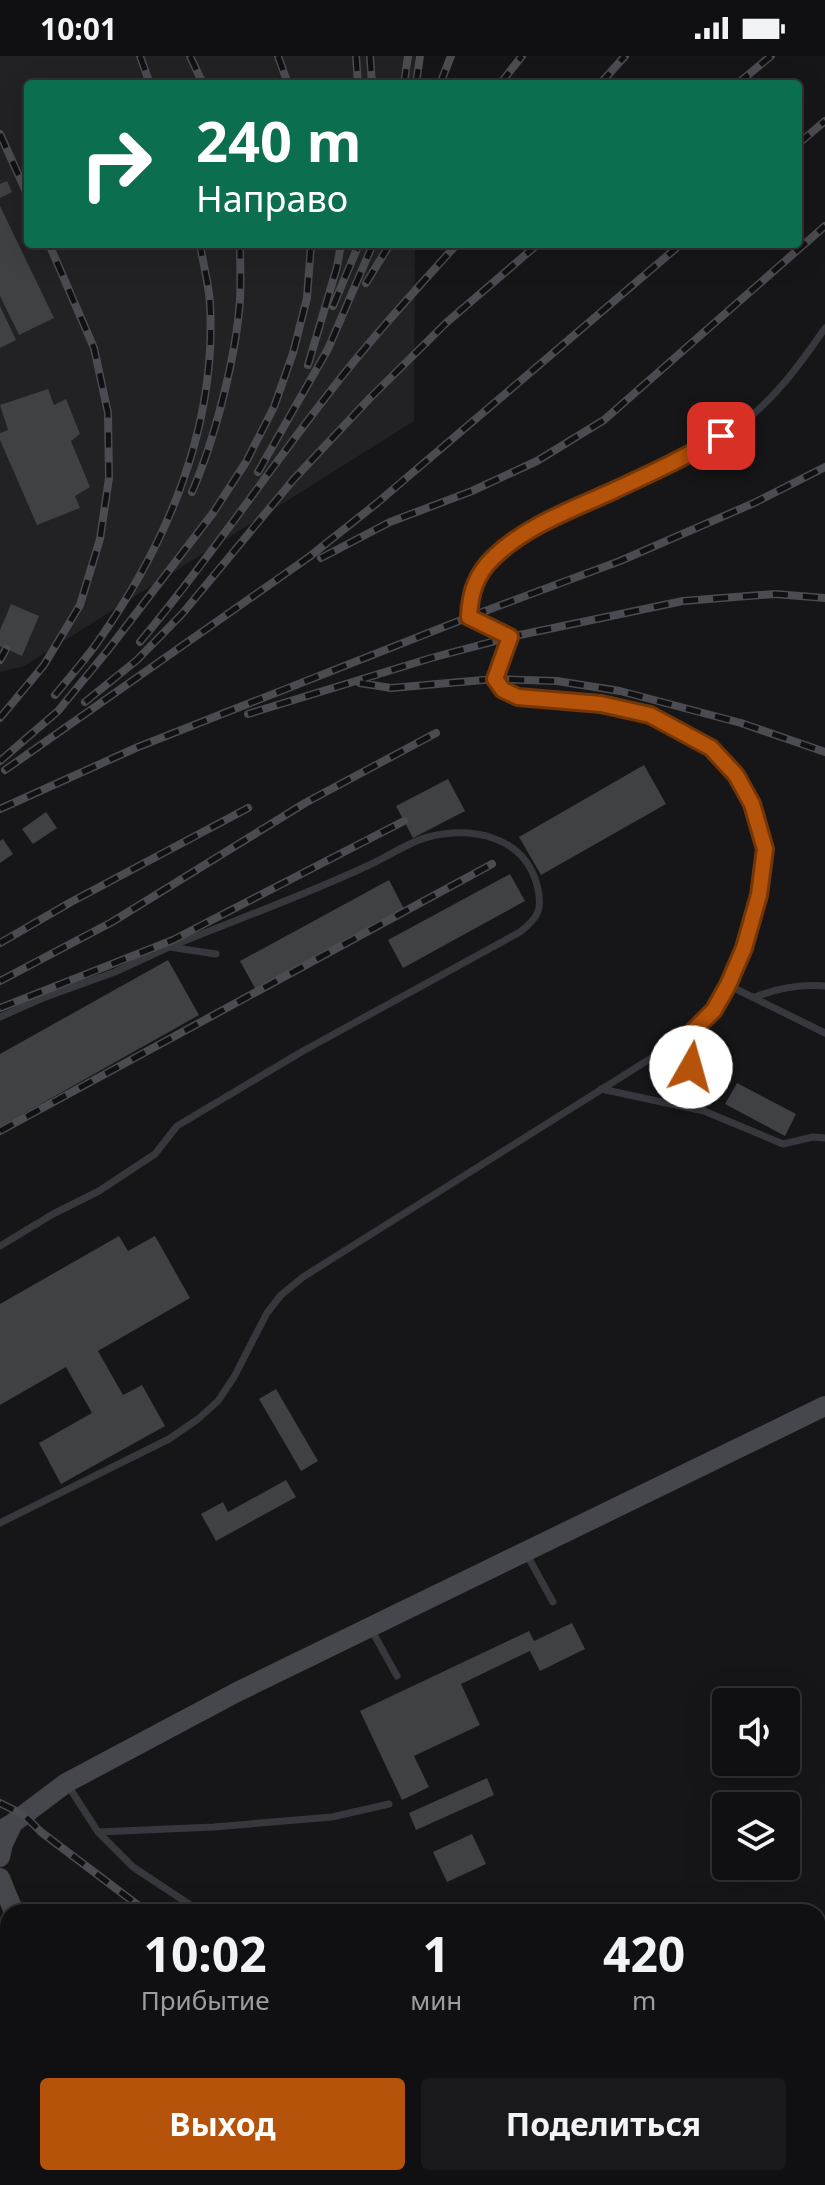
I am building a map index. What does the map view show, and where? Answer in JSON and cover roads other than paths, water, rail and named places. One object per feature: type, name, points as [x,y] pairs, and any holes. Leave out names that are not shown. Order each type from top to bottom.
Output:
[{"type":"main road","points":[[0,1857],[7,1827],[66,1783],[237,1692],[825,1406]]},
{"type":"main road","points":[[0,1878],[11,1904]]},
{"type":"lane","points":[[0,1523],[169,1439],[198,1419],[218,1401],[234,1377],[267,1313],[281,1295],[303,1277],[693,1031],[714,1010],[744,948],[759,895],[765,849],[752,804],[736,775],[711,748],[650,715],[601,704],[518,697],[503,690],[495,679],[510,637],[469,617],[470,595],[493,558],[540,524],[632,482],[739,426],[784,384],[825,328]]},
{"type":"lane","points":[[0,1017],[367,866],[427,837],[465,833],[491,836],[514,847],[534,873],[540,900],[536,919],[520,932],[303,1051],[177,1126],[155,1154],[99,1191],[0,1246]]},
{"type":"lane","points":[[169,947],[216,954]]},
{"type":"lane","points":[[728,985],[825,1033]]},
{"type":"lane","points":[[755,997],[780,988],[825,986]]},
{"type":"lane","points":[[693,1031],[691,1067],[704,1111]]},
{"type":"lane","points":[[601,1089],[704,1111],[783,1144],[813,1137],[825,1138]]},
{"type":"lane","points":[[525,1553],[553,1602]]},
{"type":"lane","points":[[370,1628],[397,1676]]},
{"type":"lane","points":[[66,1783],[98,1832],[139,1871],[189,1904]]},
{"type":"lane","points":[[98,1832],[214,1827],[332,1817],[389,1804]]},
{"type":"railway","points":[[140,56],[149,80]]},
{"type":"railway","points":[[190,56],[201,80]]},
{"type":"railway","points":[[278,56],[287,80]]},
{"type":"railway","points":[[356,56],[358,80]]},
{"type":"railway","points":[[370,56],[372,80]]},
{"type":"railway","points":[[405,80],[408,56]]},
{"type":"railway","points":[[417,80],[420,56]]},
{"type":"railway","points":[[442,80],[451,56]]},
{"type":"railway","points":[[503,80],[522,56]]},
{"type":"railway","points":[[604,80],[625,56]]},
{"type":"railway","points":[[742,80],[771,56]]},
{"type":"railway","points":[[802,141],[825,121]]},
{"type":"railway","points":[[0,134],[24,187]]},
{"type":"railway","points":[[802,246],[825,226]]},
{"type":"railway","points":[[0,718],[44,665],[80,605],[100,539],[109,478],[108,413],[94,348],[51,248]]},
{"type":"railway","points":[[55,695],[92,650],[122,605],[145,566],[182,482],[196,439],[210,350],[209,296],[201,248]]},
{"type":"railway","points":[[192,492],[216,423],[234,347],[240,300],[240,248]]},
{"type":"railway","points":[[0,761],[58,711],[213,513],[246,462],[274,407],[293,353],[307,298],[311,248]]},
{"type":"railway","points":[[308,365],[340,248]]},
{"type":"railway","points":[[333,306],[357,248]]},
{"type":"railway","points":[[258,472],[328,349],[371,248]]},
{"type":"railway","points":[[366,283],[388,248]]},
{"type":"railway","points":[[140,642],[344,374],[453,248]]},
{"type":"railway","points":[[85,702],[137,660],[182,614],[293,480],[370,398],[446,323],[533,248]]},
{"type":"railway","points":[[5,770],[309,557],[377,503],[676,248]]},
{"type":"railway","points":[[321,558],[390,522],[472,491],[537,461],[604,420],[800,248]]},
{"type":"railway","points":[[0,809],[138,747],[620,561],[754,503],[825,467]]},
{"type":"railway","points":[[248,714],[510,637],[683,601],[775,594],[825,598]]},
{"type":"railway","points":[[0,660],[6,649]]},
{"type":"railway","points":[[360,683],[391,688],[495,679],[557,681],[620,691],[741,723],[825,752]]},
{"type":"railway","points":[[0,981],[112,922],[305,803],[436,733]]},
{"type":"railway","points":[[0,943],[248,808]]},
{"type":"railway","points":[[0,1008],[173,940],[404,821]]},
{"type":"railway","points":[[0,1131],[492,864]]},
{"type":"railway","points":[[0,1803],[24,1815],[41,1832],[136,1904]]}]
